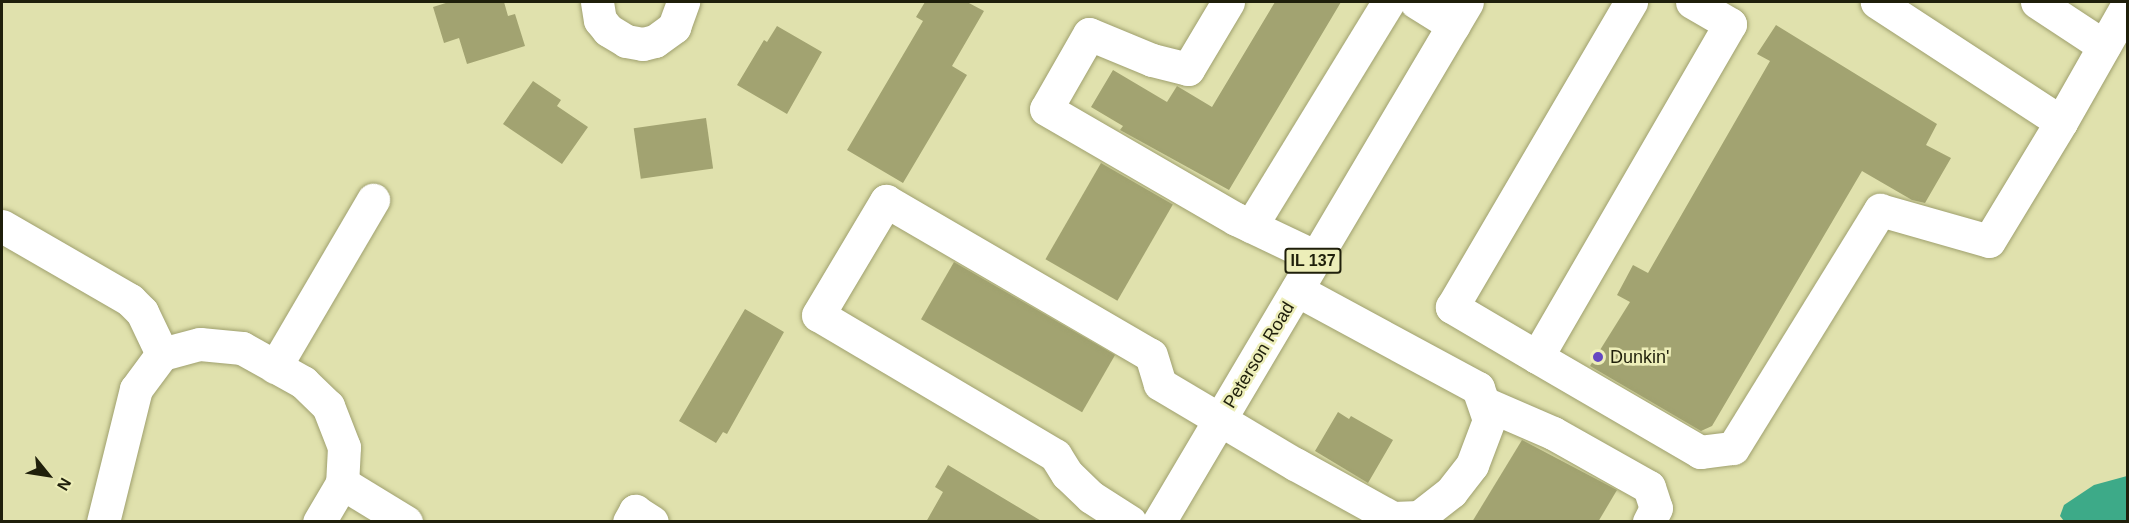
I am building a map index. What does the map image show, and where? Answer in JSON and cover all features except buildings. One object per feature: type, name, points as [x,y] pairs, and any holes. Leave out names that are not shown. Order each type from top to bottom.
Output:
[{"type":"street","points":[[597,2],[600,20],[608,30],[626,41],[643,44],[655,41],[674,27],[683,2]]},
{"type":"street","points":[[1228,2],[1188,69],[1152,60],[1089,34],[1046,109],[1251,226],[1316,257]]},
{"type":"street","points":[[1251,226],[1388,2]]},
{"type":"street","points":[[1416,2],[1460,13]]},
{"type":"street","points":[[1631,2],[1452,307],[1700,452],[1733,448],[1880,210],[1989,241],[2061,122],[2127,4]]},
{"type":"street","points":[[1537,357],[1730,24],[1692,2]]},
{"type":"street","points":[[1877,2],[2061,122]]},
{"type":"street","points":[[2037,2],[2104,46]]},
{"type":"street","name":"Peterson Road","points":[[1159,522],[1460,13]]},
{"type":"street","points":[[275,367],[373,200]]},
{"type":"street","points":[[1130,522],[1091,497],[1067,474],[1055,455],[818,315],[886,201],[1151,356],[1160,384],[1393,518],[1421,520],[1451,492],[1472,465],[1489,420],[1486,404],[1478,388],[1297,290]]},
{"type":"street","points":[[2,225],[130,300],[142,312],[162,354]]},
{"type":"street","points":[[103,522],[136,389],[162,354],[200,344],[242,348],[303,382],[328,406],[344,447],[342,483],[320,522]]},
{"type":"street","points":[[1486,404],[1553,433],[1649,487],[1656,508],[1649,522]]},
{"type":"street","points":[[342,483],[406,522]]},
{"type":"street","points":[[629,522],[635,511],[652,522]]},
{"type":"shaded area","points":[[2127,476],[2127,521],[2064,521],[2060,516],[2064,505],[2094,485]]},
{"type":"place","name":"Dunkin'","points":[[1598,357]]}]
